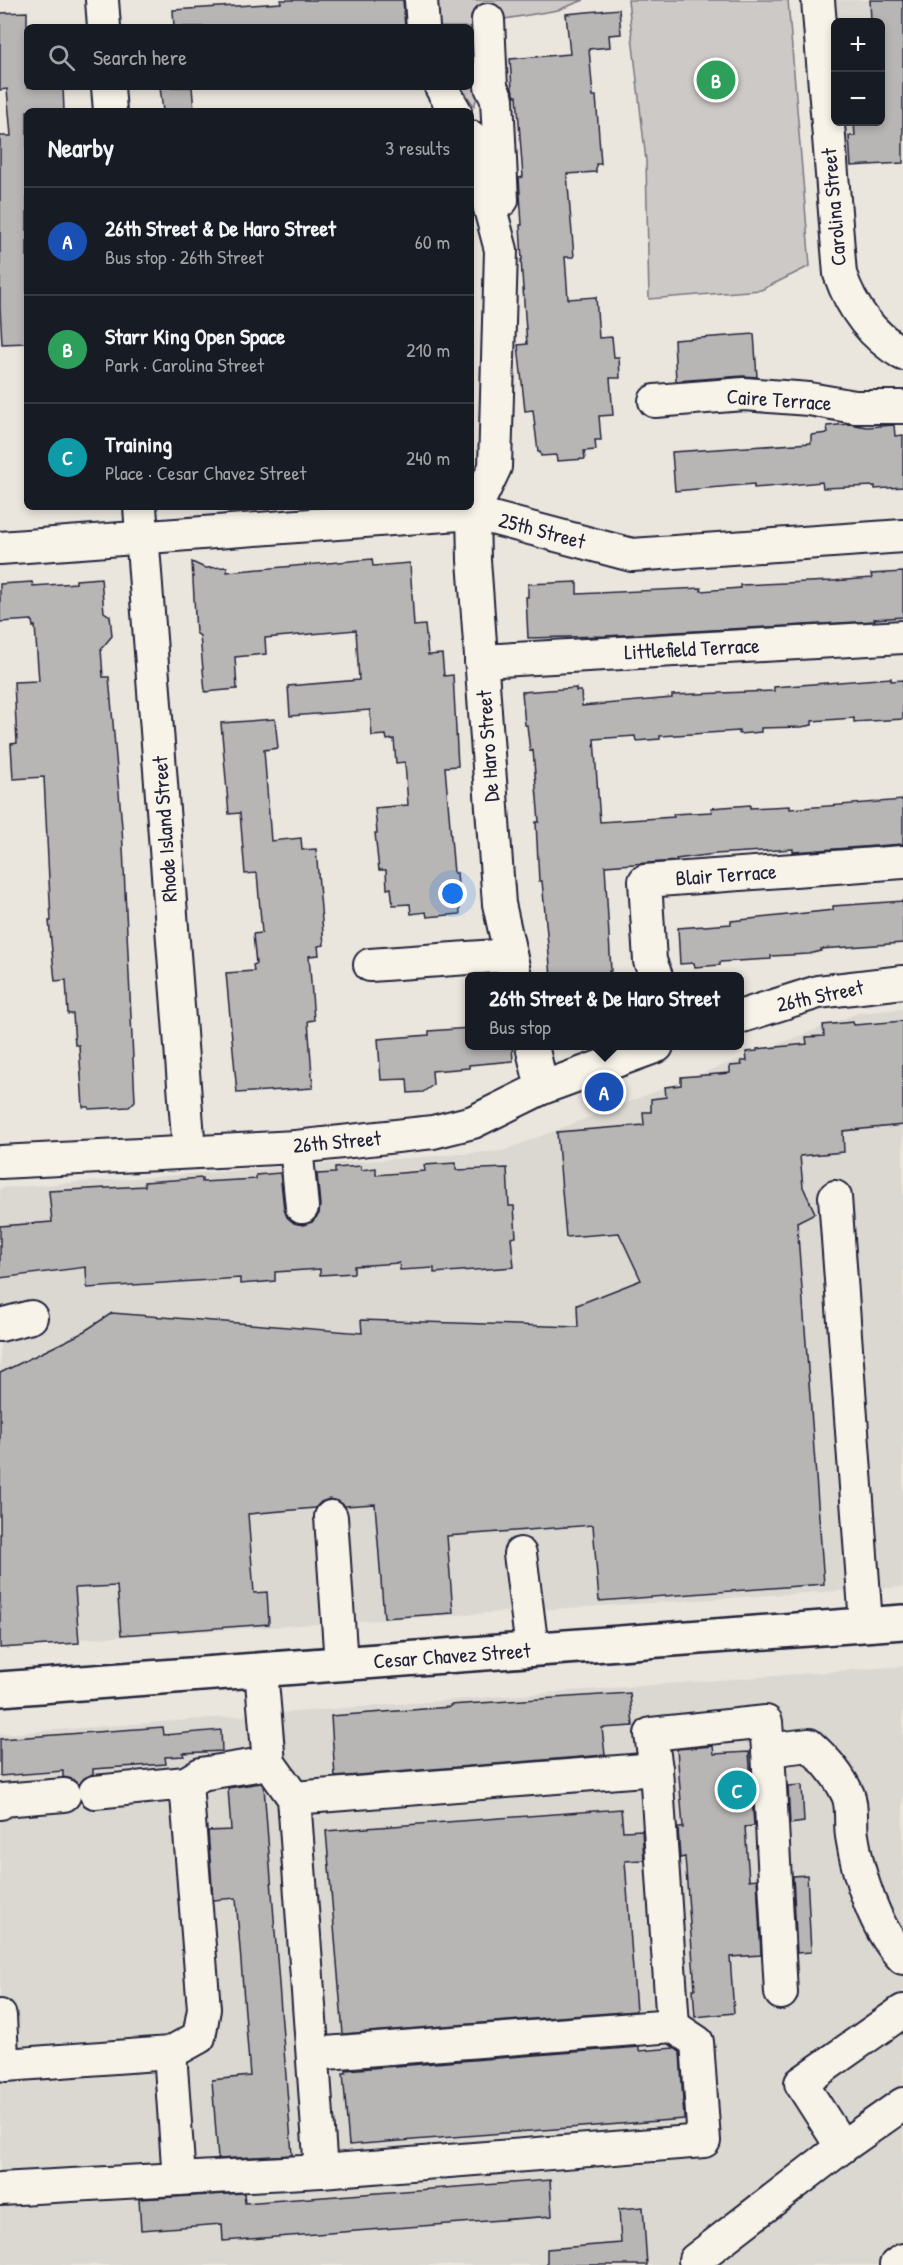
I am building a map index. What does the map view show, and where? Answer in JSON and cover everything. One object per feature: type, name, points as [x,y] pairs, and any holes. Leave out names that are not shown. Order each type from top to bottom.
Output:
[{"type":"main road","name":"Cesar Chavez Street","points":[[0,1689],[903,1622]]},
{"type":"street","points":[[102,0],[104,24]]},
{"type":"street","points":[[421,0],[423,24]]},
{"type":"street","name":"Carolina Street","points":[[818,0],[840,274],[848,296],[864,321],[888,345],[903,354]]},
{"type":"street","points":[[488,20],[491,87],[497,99],[502,193],[501,250]]},
{"type":"street","points":[[108,90],[110,108]]},
{"type":"street","points":[[429,90],[430,108]]},
{"type":"street","points":[[443,90],[453,108]]},
{"type":"street","name":"De Haro Street","points":[[474,148],[501,250],[495,467],[474,505]]},
{"type":"street","name":"Caire Terrace","points":[[655,401],[744,394],[808,399],[855,407],[903,407]]},
{"type":"street","name":"Rhode Island Street","points":[[140,510],[189,1152]]},
{"type":"street","name":"25th Street","points":[[0,548],[143,539],[461,510]]},
{"type":"street","name":"De Haro Street","points":[[472,510],[500,904],[512,966]]},
{"type":"street","name":"25th Street","points":[[474,510],[632,555],[903,537]]},
{"type":"street","name":"Littlefield Terrace","points":[[481,661],[903,637]]},
{"type":"street","name":"Blair Terrace","points":[[654,972],[650,961],[645,881],[903,862]]},
{"type":"street","points":[[370,965],[512,966]]},
{"type":"street","name":"26th Street","points":[[744,1015],[818,992],[903,982]]},
{"type":"street","points":[[533,1050],[542,1088]]},
{"type":"street","name":"26th Street","points":[[0,1162],[296,1147],[433,1132],[473,1122],[542,1088],[646,1050]]},
{"type":"street","points":[[296,1147],[302,1207]]},
{"type":"street","points":[[835,1197],[866,1624]]},
{"type":"street","points":[[0,1325],[32,1317]]},
{"type":"street","points":[[331,1517],[341,1664]]},
{"type":"street","points":[[520,1554],[532,1649]]},
{"type":"street","points":[[261,1670],[269,1763],[294,1798],[321,2170]]},
{"type":"street","points":[[673,2026],[656,1769],[651,1734],[766,1722],[781,1993]]},
{"type":"street","points":[[768,1750],[808,1745],[829,1762],[849,1797],[852,1836],[865,1887],[881,1927],[903,1958]]},
{"type":"street","points":[[0,1803],[2,1800],[186,1783],[201,1774],[269,1763]]},
{"type":"street","points":[[294,1798],[656,1769]]},
{"type":"street","points":[[0,2016],[2,2057],[6,2065],[170,2053],[199,2037],[204,2008],[186,1783]]},
{"type":"street","points":[[842,2147],[801,2083],[903,2012]]},
{"type":"street","points":[[0,2189],[321,2170],[704,2141],[697,2042],[673,2026],[313,2054]]},
{"type":"street","points":[[170,2053],[179,2179]]},
{"type":"street","points":[[695,2260],[842,2147],[903,2104]]},
{"type":"street","points":[[896,2265],[903,2260]]},
{"type":"shaded area","points":[[435,0],[584,0],[558,10],[505,19],[474,106],[463,90],[474,90],[474,24],[438,24]]},
{"type":"shaded area","points":[[628,0],[788,0],[810,266],[761,290],[649,299],[646,161]]},
{"type":"shaded area","points":[[836,0],[903,0],[903,161],[846,166],[843,126],[885,126],[885,18],[837,18]]},
{"type":"shaded area","points":[[903,1009],[903,1587],[0,1644],[0,1188],[502,1151],[858,1013]]},
{"type":"shaded area","points":[[903,1666],[903,2265],[0,2265],[0,1734]]},
{"type":"building","points":[[281,0],[403,0],[405,24],[174,24],[173,10],[281,3]]},
{"type":"building","points":[[870,0],[903,0],[903,163],[851,166],[849,136],[855,136],[854,126],[885,126],[885,18],[871,18]]},
{"type":"building","points":[[619,9],[621,34],[609,35],[610,47],[589,49],[593,96],[596,96],[601,164],[596,164],[596,172],[567,174],[574,257],[565,257],[568,299],[596,297],[599,338],[612,337],[614,357],[619,357],[620,378],[610,378],[613,415],[599,416],[601,440],[595,440],[596,450],[584,451],[585,459],[557,461],[556,455],[541,456],[538,452],[533,410],[525,411],[518,345],[527,344],[520,225],[522,225],[519,178],[523,177],[517,96],[512,89],[510,59],[570,54],[566,14]]},
{"type":"building","points":[[27,12],[27,24],[24,24],[24,90],[63,90],[64,108],[24,108],[24,343],[2,344],[0,136],[11,136],[7,89],[0,90],[0,13]]},
{"type":"building","points":[[160,90],[192,90],[194,108],[163,108]]},
{"type":"building","points":[[754,334],[757,377],[676,381],[674,340]]},
{"type":"building","points":[[849,424],[867,427],[894,425],[895,436],[903,435],[903,487],[823,488],[822,482],[754,488],[754,484],[675,491],[672,452],[811,443],[811,435],[828,433],[827,426]]},
{"type":"building","points":[[372,559],[373,566],[410,563],[414,626],[425,625],[428,655],[442,654],[444,676],[453,675],[458,766],[445,767],[454,873],[457,873],[460,914],[427,917],[426,912],[411,914],[410,904],[393,905],[391,888],[387,889],[386,870],[379,870],[375,808],[408,805],[405,762],[396,763],[394,739],[387,740],[386,735],[372,736],[370,710],[290,716],[288,686],[359,680],[356,630],[265,638],[266,654],[235,657],[237,689],[205,692],[200,636],[196,633],[192,562],[205,568],[227,567],[227,572]]},
{"type":"building","points":[[903,572],[903,617],[874,619],[875,621],[528,638],[526,597],[528,597],[528,584],[577,582],[577,594],[701,588],[701,591],[740,588],[740,585],[872,578],[871,574]]},
{"type":"building","points":[[101,578],[104,612],[110,616],[112,636],[101,649],[103,677],[109,677],[122,827],[135,1101],[129,1107],[89,1109],[89,1107],[83,1107],[79,1045],[75,1045],[73,1014],[68,1014],[66,980],[55,981],[49,921],[51,921],[44,777],[13,779],[11,744],[17,743],[14,682],[39,681],[35,626],[33,627],[32,620],[0,622],[0,584],[32,582],[33,586],[76,583],[76,580]]},
{"type":"building","points":[[891,678],[891,681],[903,680],[903,719],[854,722],[854,718],[812,721],[812,725],[801,727],[761,728],[761,732],[739,734],[739,731],[660,736],[660,739],[636,741],[635,736],[594,739],[600,822],[674,817],[673,814],[712,812],[711,808],[750,805],[750,808],[790,806],[790,809],[903,800],[903,844],[793,852],[793,849],[715,854],[676,859],[676,861],[605,866],[611,971],[551,972],[542,881],[539,881],[536,822],[539,822],[533,750],[530,751],[527,725],[525,725],[522,692],[576,688],[576,691],[581,691],[582,706],[672,698],[672,695],[774,691],[774,687]]},
{"type":"building","points":[[275,719],[278,748],[264,750],[271,841],[301,838],[302,850],[316,849],[324,945],[318,946],[319,955],[309,956],[314,1020],[308,1021],[313,1088],[237,1093],[226,973],[254,971],[253,965],[256,964],[253,934],[262,933],[257,873],[245,874],[240,813],[229,814],[221,723]]},
{"type":"building","points":[[903,901],[903,943],[821,949],[821,951],[809,954],[720,962],[720,965],[695,967],[694,963],[680,964],[678,928],[731,924],[731,921],[833,910],[833,906]]},
{"type":"building","points":[[903,1021],[903,1125],[843,1131],[844,1152],[800,1156],[803,1187],[815,1213],[797,1222],[824,1584],[599,1601],[593,1525],[447,1536],[453,1613],[384,1618],[375,1504],[345,1506],[329,1499],[321,1502],[315,1508],[248,1514],[254,1593],[267,1592],[269,1624],[121,1635],[117,1586],[75,1588],[79,1643],[0,1648],[0,1373],[80,1334],[112,1313],[362,1333],[361,1320],[578,1327],[577,1305],[641,1280],[619,1233],[566,1237],[557,1132],[644,1125],[643,1112],[651,1112],[651,1099],[666,1097],[665,1087],[681,1085],[681,1077],[730,1073],[730,1066],[742,1065],[741,1061],[747,1061],[746,1052],[807,1044],[806,1037],[824,1036],[823,1025]]},
{"type":"building","points":[[465,1028],[465,1050],[512,1050],[513,1061],[432,1071],[433,1085],[423,1092],[408,1093],[407,1079],[381,1080],[378,1039],[429,1035],[429,1031]]},
{"type":"building","points":[[456,1163],[456,1170],[507,1168],[509,1206],[514,1206],[516,1237],[511,1238],[514,1267],[434,1273],[434,1268],[400,1270],[399,1263],[354,1266],[354,1273],[320,1275],[320,1269],[275,1272],[275,1281],[240,1284],[240,1278],[87,1288],[86,1267],[0,1278],[0,1226],[52,1222],[49,1191],[145,1186],[144,1182],[202,1178],[202,1182],[256,1179],[256,1175],[280,1173],[287,1217],[294,1223],[303,1225],[312,1222],[319,1214],[317,1174],[335,1173],[335,1168],[361,1166],[361,1170],[376,1168],[376,1175],[425,1171],[424,1165]]},
{"type":"building","points":[[630,1693],[633,1726],[602,1728],[605,1755],[335,1777],[331,1716],[450,1707],[450,1705]]},
{"type":"building","points":[[163,1727],[164,1735],[221,1730],[222,1751],[183,1753],[184,1756],[165,1757],[166,1764],[93,1769],[93,1774],[84,1778],[79,1785],[72,1779],[63,1777],[63,1771],[0,1776],[0,1739]]},
{"type":"building","points":[[713,1746],[714,1754],[749,1752],[754,1826],[745,1827],[749,1880],[757,1879],[761,1955],[730,1957],[734,2013],[695,2017],[685,1857],[680,1858],[678,1828],[683,1828],[677,1749]]},
{"type":"building","points":[[261,1783],[264,1787],[292,2155],[218,2159],[212,2080],[250,2076],[236,1898],[213,1900],[208,1831],[231,1830],[228,1788]]},
{"type":"building","points":[[802,1785],[804,1822],[790,1824],[788,1786]]},
{"type":"building","points":[[621,1809],[623,1831],[642,1830],[644,1860],[625,1861],[636,2011],[343,2034],[326,1831]]},
{"type":"building","points":[[807,1875],[811,1952],[797,1953],[793,1876]]},
{"type":"building","points":[[639,2047],[639,2051],[674,2048],[680,2052],[684,2119],[349,2145],[343,2073],[346,2073],[346,2070]]},
{"type":"building","points":[[550,2180],[552,2216],[223,2241],[222,2224],[141,2230],[139,2199],[244,2193],[245,2203]]},
{"type":"building","points":[[643,2207],[647,2265],[547,2265],[547,2249],[621,2243],[619,2209]]},
{"type":"place","name":"Starr King Open Space","points":[[716,80]]},
{"type":"place","name":"26th Street & De Haro Street","points":[[604,1092]]},
{"type":"place","name":"Training","points":[[737,1790]]}]
